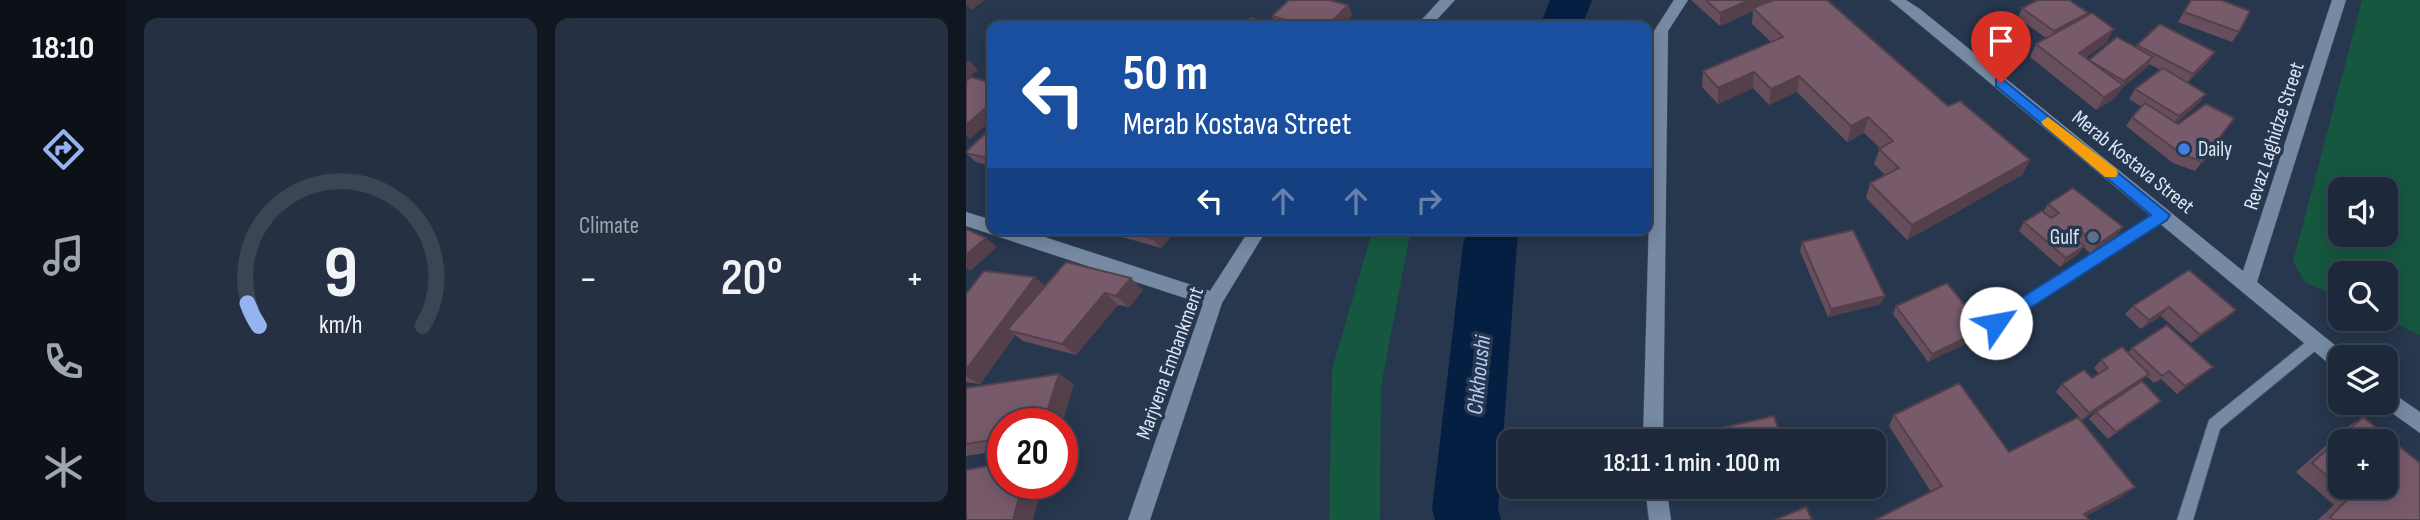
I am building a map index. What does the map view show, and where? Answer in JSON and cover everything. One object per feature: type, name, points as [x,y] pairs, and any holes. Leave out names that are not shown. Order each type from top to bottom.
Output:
[{"type":"street","points":[[1428,21],[1448,0]]},
{"type":"street","points":[[1653,429],[1661,31],[1681,0]]},
{"type":"street","name":"Merab Kostava Street","points":[[1897,0],[2328,352]]},
{"type":"street","name":"Revaz Laghidze Street","points":[[2247,285],[2339,0]]},
{"type":"street","points":[[966,219],[987,225]]},
{"type":"street","points":[[1016,235],[1214,300]]},
{"type":"street","name":"Marjvena Embankment","points":[[1139,520],[1214,300],[1255,235]]},
{"type":"street","points":[[2398,407],[2420,424]]},
{"type":"street","points":[[1657,499],[1660,520]]},
{"type":"lane","points":[[1996,323],[2162,215]]},
{"type":"lane","points":[[2185,520],[2214,425],[2316,342]]},
{"type":"green space","points":[[2362,0],[2420,0],[2420,335],[2398,325],[2398,261],[2328,261],[2328,293],[2305,282],[2293,262]]},
{"type":"green space","points":[[1371,235],[1410,235],[1381,386],[1380,520],[1329,520],[1332,369]]},
{"type":"building","points":[[1289,0],[1329,0],[1348,5],[1332,21],[1290,21],[1272,16]]},
{"type":"building","points":[[1706,0],[1749,0],[1720,13]]},
{"type":"building","points":[[1773,0],[1827,0],[1948,106],[1960,101],[2030,160],[1912,225],[1870,183],[1899,168],[1879,149],[1893,141],[1868,117],[1851,126],[1799,76],[1771,89],[1754,72],[1718,88],[1703,71],[1783,37],[1753,8]]},
{"type":"building","points":[[2038,0],[2069,0],[2088,13],[2054,31],[2022,8]]},
{"type":"building","points":[[2191,0],[2221,0],[2250,11],[2239,32],[2184,12]]},
{"type":"building","points":[[2092,13],[2114,29],[2079,53],[2123,85],[2104,97],[2036,44]]},
{"type":"building","points":[[2160,24],[2215,52],[2193,74],[2137,45]]},
{"type":"building","points":[[2117,37],[2153,57],[2124,81],[2089,60]]},
{"type":"building","points":[[2163,68],[2206,94],[2179,116],[2135,89]]},
{"type":"building","points":[[971,77],[987,82],[987,106],[966,125],[966,81]]},
{"type":"building","points":[[2145,103],[2178,124],[2206,104],[2234,118],[2202,162],[2180,153],[2132,117]]},
{"type":"building","points":[[987,132],[987,158],[966,152]]},
{"type":"building","points":[[2073,188],[2123,227],[2097,245],[2078,229],[2070,234],[2084,246],[2066,258],[2024,222],[2042,211],[2051,218],[2059,213],[2048,204]]},
{"type":"building","points":[[966,229],[986,238],[966,255]]},
{"type":"building","points":[[1853,230],[1885,296],[1831,309],[1802,242]]},
{"type":"building","points":[[1139,235],[1156,235],[1153,239]]},
{"type":"building","points":[[1066,262],[1131,278],[1116,296],[1105,293],[1062,344],[1007,330]]},
{"type":"building","points":[[2189,270],[2236,310],[2200,335],[2169,307],[2149,320],[2133,306]]},
{"type":"building","points":[[984,271],[1035,277],[966,370],[966,294]]},
{"type":"building","points":[[1947,283],[1984,329],[1932,354],[1896,306]]},
{"type":"building","points":[[2167,325],[2213,367],[2185,386],[2169,371],[2162,376],[2132,348]]},
{"type":"building","points":[[2122,347],[2149,374],[2089,413],[2062,384],[2084,370],[2092,378],[2108,368],[2101,360]]},
{"type":"building","points":[[1059,374],[1048,408],[987,408],[987,441],[966,444],[966,388]]},
{"type":"building","points":[[2142,381],[2161,401],[2116,432],[2096,412]]},
{"type":"building","points":[[1959,383],[2009,452],[2078,417],[2135,487],[2084,514],[2089,520],[1875,520],[1942,486],[1894,415]]},
{"type":"building","points":[[1774,416],[1778,429],[1716,429]]},
{"type":"building","points":[[2363,417],[2378,429],[2350,429]]},
{"type":"building","points":[[2398,445],[2420,463],[2420,520],[2333,520],[2330,517],[2348,499],[2398,499]]},
{"type":"building","points":[[2328,449],[2328,477],[2312,463]]},
{"type":"building","points":[[987,466],[987,499],[1019,499],[1013,520],[966,520],[966,470]]},
{"type":"building","points":[[1806,507],[1812,520],[1775,520]]},
{"type":"waterway","name":"Chkhoushi","points":[[1563,21],[1571,0]]},
{"type":"waterway","name":"Chkhoushi","points":[[1468,520],[1465,509],[1492,235]]},
{"type":"slow traffic","points":[[2048,122],[2111,173]]},
{"type":"place","name":"Daily","points":[[2184,149]]},
{"type":"place","name":"Gulf","points":[[2093,237]]},
{"type":"route","points":[[1996,323],[2162,215],[2001,83]]}]
